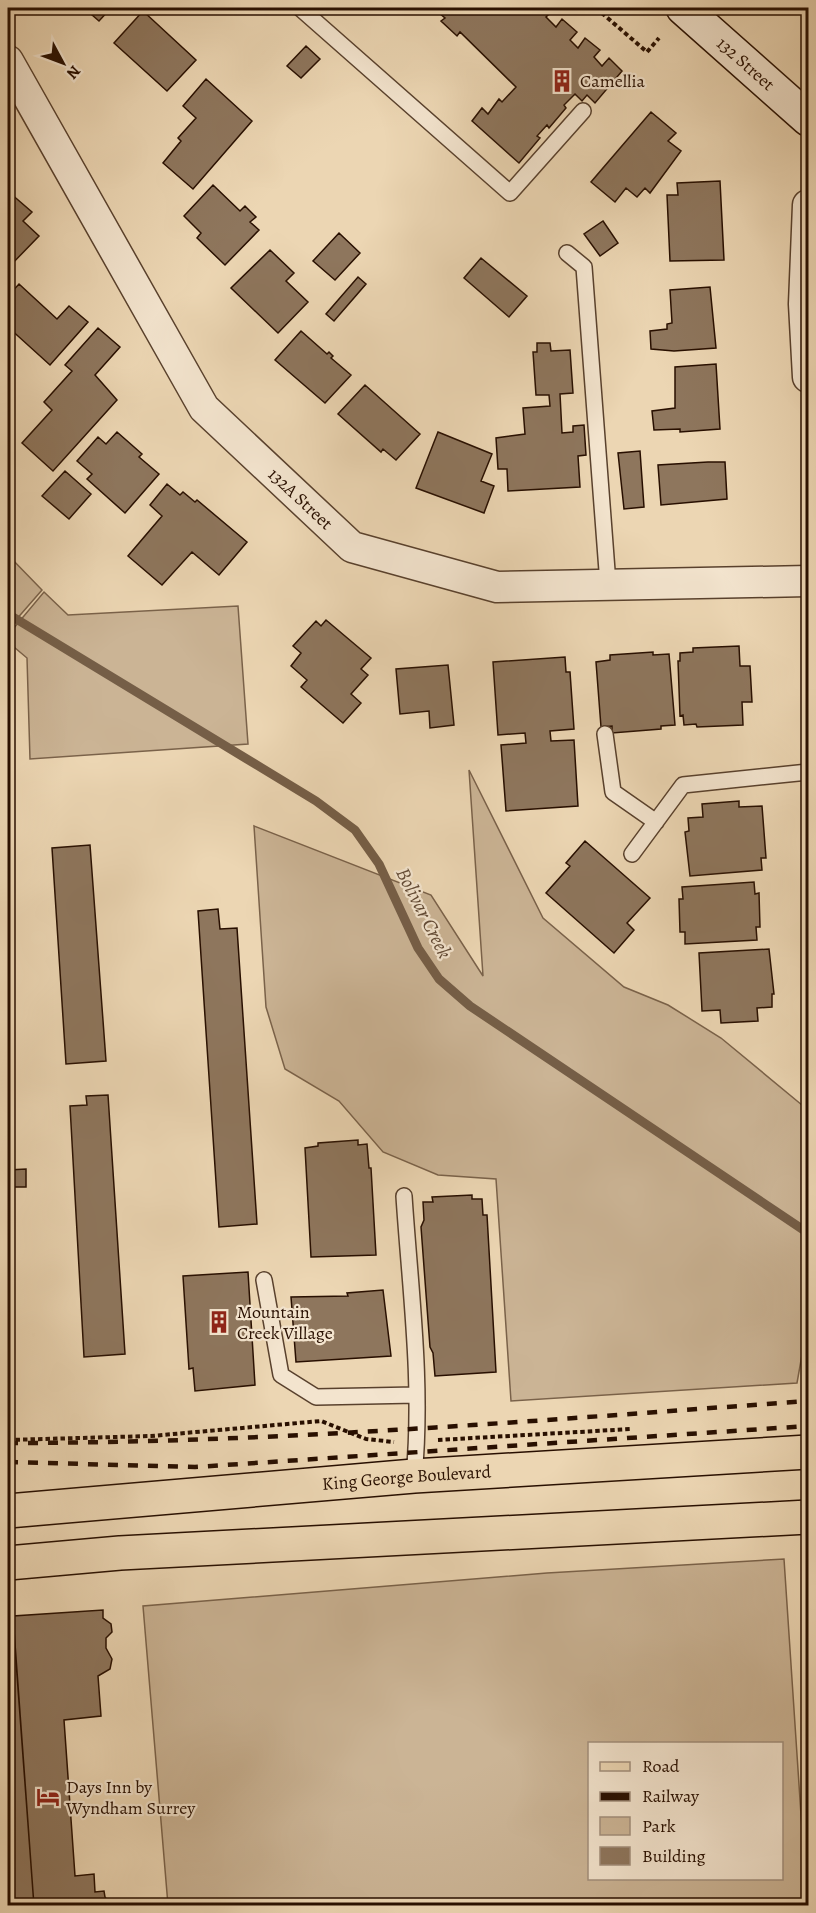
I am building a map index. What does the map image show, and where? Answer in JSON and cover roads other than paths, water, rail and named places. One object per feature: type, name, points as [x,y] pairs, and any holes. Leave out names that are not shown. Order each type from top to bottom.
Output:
[{"type":"main road","name":"132 Street","points":[[683,8],[808,119]]},
{"type":"main road","name":"King George Boulevard","points":[[8,1511],[414,1476],[808,1452]]},
{"type":"main road","points":[[8,1563],[132,1553],[808,1517]]},
{"type":"street","name":"132A Street","points":[[8,61],[204,408],[352,547],[497,587],[808,581]]},
{"type":"street","points":[[808,205],[804,304],[808,377]]},
{"type":"lane","points":[[300,8],[510,193],[583,111]]},
{"type":"lane","points":[[567,253],[584,267],[608,584]]},
{"type":"lane","points":[[605,734],[613,792],[656,822]]},
{"type":"lane","points":[[632,854],[683,785],[808,772]]},
{"type":"lane","points":[[404,1196],[418,1441],[414,1476]]},
{"type":"lane","points":[[264,1280],[281,1375],[316,1397],[416,1395]]},
{"type":"waterway","name":"Bolivar Creek","points":[[8,614],[316,801],[355,830],[379,864],[418,948],[439,979],[470,1006],[808,1233]]},
{"type":"railway","points":[[8,1443],[308,1435],[808,1401]]},
{"type":"railway","points":[[8,1462],[195,1467],[808,1426]]},
{"type":"place","name":"Camellia","points":[[562,81]]},
{"type":"place","name":"Mountain Creek Village","points":[[219,1322]]},
{"type":"place","name":"Days Inn by Wyndham Surrey","points":[[48,1797]]}]
